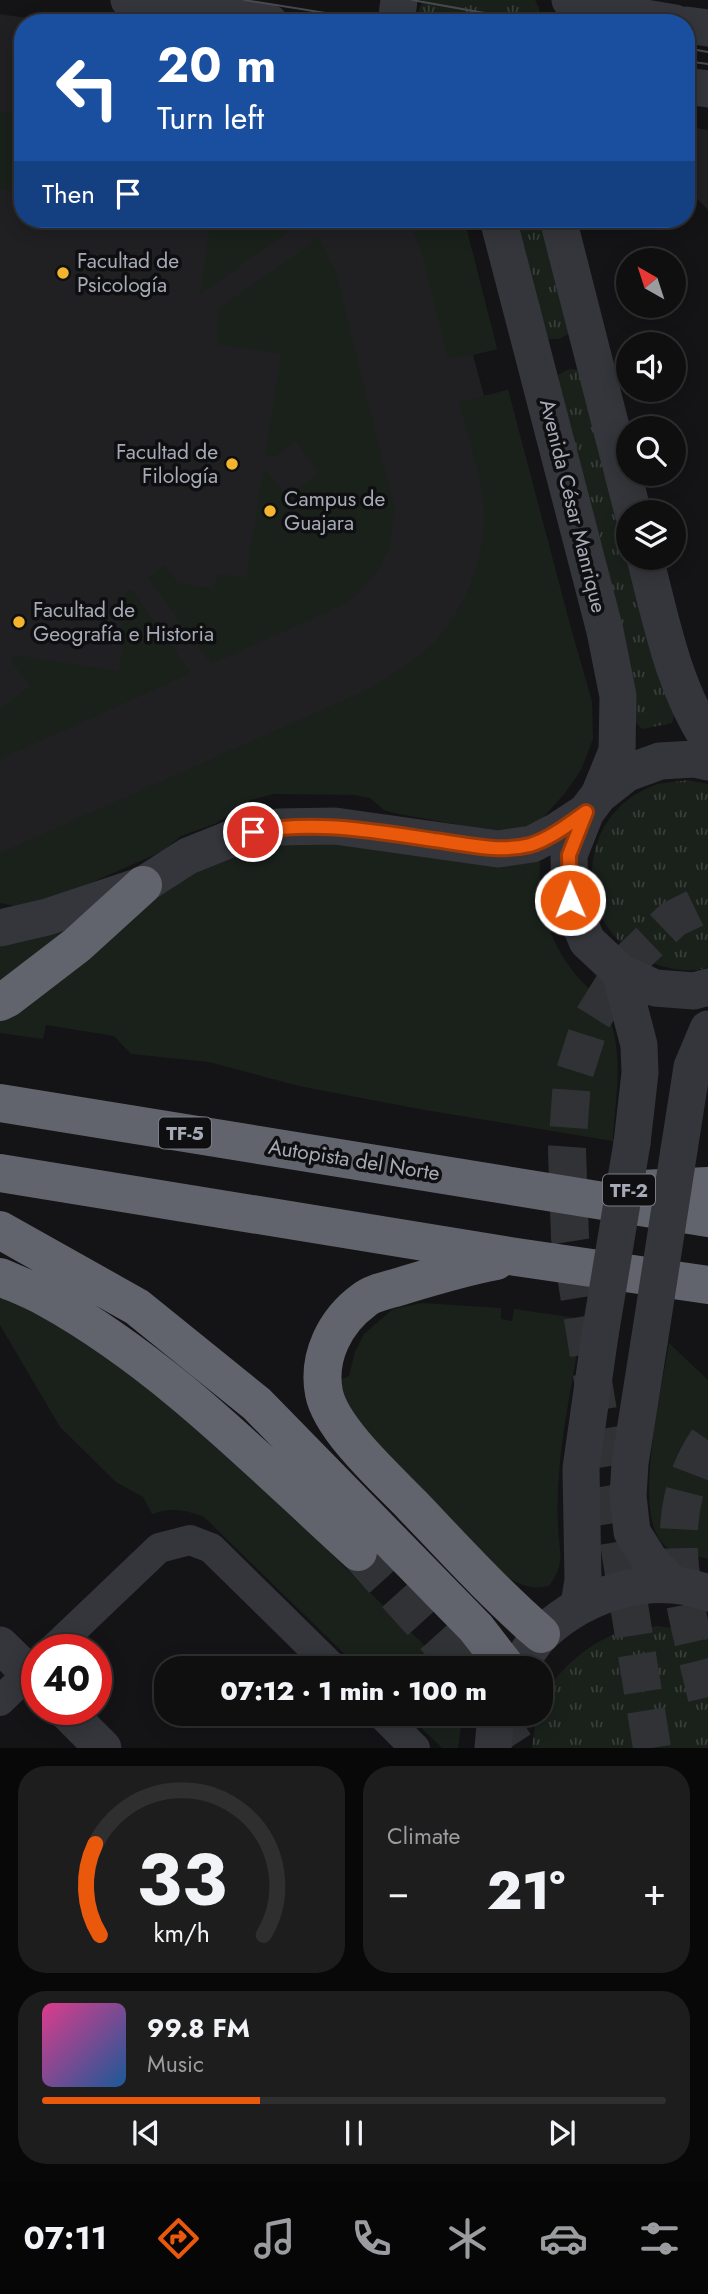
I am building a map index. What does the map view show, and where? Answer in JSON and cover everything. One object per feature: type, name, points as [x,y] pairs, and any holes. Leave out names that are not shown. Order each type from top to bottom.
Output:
[{"type":"highway","points":[[0,1002],[77,945],[143,886]]},
{"type":"highway","name":"Autopista del Norte","points":[[0,1103],[708,1218]]},
{"type":"highway","points":[[0,1173],[516,1257],[708,1285]]},
{"type":"highway","name":"TF-2","points":[[551,1193],[708,1186]]},
{"type":"highway","points":[[0,1230],[137,1307],[257,1404],[476,1628],[498,1656]]},
{"type":"highway","points":[[516,1257],[434,1276],[366,1298],[345,1317],[329,1342],[323,1364],[324,1394],[333,1416],[366,1457],[502,1599],[541,1634]]},
{"type":"highway","points":[[0,1277],[48,1299],[138,1357],[358,1552]]},
{"type":"street","points":[[129,0],[215,14]]},
{"type":"street","points":[[570,0],[622,14]]},
{"type":"street","name":"Avenida César Manrique","points":[[500,228],[605,631],[618,696],[617,751],[569,855],[570,900],[587,941],[620,972]]},
{"type":"street","points":[[560,228],[630,500]]},
{"type":"street","points":[[648,570],[675,668],[694,716],[708,739]]},
{"type":"street","points":[[0,928],[47,917],[143,886],[188,856],[228,839],[278,827],[335,826],[498,849],[532,844],[557,831],[627,773],[660,761],[695,759],[708,762]]},
{"type":"street","points":[[620,972],[655,988],[694,990],[708,987]]},
{"type":"street","points":[[579,1605],[583,1580],[581,1468],[632,1143],[640,1073],[639,1045],[620,972]]},
{"type":"street","points":[[672,1584],[649,1559],[632,1532],[628,1496],[630,1463],[692,1068],[708,1029]]},
{"type":"street","points":[[72,1634],[159,1548],[190,1540],[211,1548],[321,1656]]},
{"type":"street","points":[[525,1656],[541,1634],[579,1605],[621,1589],[672,1584],[708,1592]]},
{"type":"street","points":[[0,1645],[21,1657]]},
{"type":"street","points":[[0,1701],[21,1683]]},
{"type":"street","points":[[80,1725],[103,1748]]},
{"type":"street","points":[[393,1726],[415,1748]]},
{"type":"street","points":[[493,1748],[495,1726]]},
{"type":"shaded area","name":"Campus de Guajara","points":[[0,14],[14,16],[14,228],[466,228],[497,349],[473,355],[484,396],[508,390],[570,625],[244,787],[118,858],[0,903]]},
{"type":"shaded area","points":[[695,128],[708,130],[708,210],[695,196]]},
{"type":"green space","points":[[423,0],[535,0],[539,14],[419,14]]},
{"type":"green space","points":[[0,112],[14,114],[14,191],[0,189]]},
{"type":"green space","points":[[210,228],[293,228],[200,295]]},
{"type":"green space","points":[[412,228],[466,228],[497,349],[448,359],[421,250]]},
{"type":"green space","points":[[515,228],[547,228],[573,322],[568,334],[559,339],[548,339]]},
{"type":"green space","points":[[319,238],[336,272],[395,510],[389,550],[375,575],[349,602],[211,664],[148,578],[165,565],[178,583],[214,589],[217,574],[246,578],[263,470],[267,471],[287,498],[319,473],[296,441],[274,457],[265,456],[281,354],[217,344],[218,309]]},
{"type":"green space","points":[[569,369],[578,370],[587,379],[618,500],[616,570],[631,570],[674,716],[672,723],[642,729],[637,724],[554,386],[558,375]]},
{"type":"green space","points":[[508,390],[592,701],[593,739],[581,770],[541,820],[515,830],[492,831],[399,814],[384,810],[370,798],[354,795],[273,794],[251,800],[217,823],[181,836],[163,851],[52,900],[21,907],[0,903],[0,853],[369,689],[408,664],[434,642],[465,596],[483,537],[482,493],[459,402]]},
{"type":"green space","points":[[126,590],[132,590],[191,673],[0,759],[0,709],[30,686],[11,661],[13,655],[119,671],[123,642],[119,642]]},
{"type":"green space","points":[[687,780],[708,784],[708,967],[689,970],[656,964],[628,949],[608,928],[596,903],[592,875],[596,848],[607,822],[627,800],[655,785]]},
{"type":"green space","points":[[307,839],[534,857],[540,862],[543,908],[552,937],[567,963],[601,1003],[613,1028],[618,1076],[613,1141],[299,1086],[209,1062],[131,1054],[114,1036],[46,1025],[43,1039],[0,1033],[0,1015],[141,907],[221,857]]},
{"type":"green space","points":[[68,929],[0,983],[0,941]]},
{"type":"green space","points":[[0,1291],[142,1378],[284,1505],[436,1656],[347,1656],[204,1517],[178,1510],[152,1514],[143,1497],[116,1482],[60,1427],[0,1325]]},
{"type":"green space","points":[[422,1303],[501,1308],[501,1319],[512,1321],[514,1309],[576,1318],[579,1323],[579,1341],[559,1479],[560,1564],[549,1586],[526,1586],[505,1576],[364,1431],[343,1396],[340,1380],[349,1376],[355,1352],[364,1334],[393,1309]]},
{"type":"green space","points":[[669,1343],[708,1380],[708,1559],[668,1548],[654,1528],[649,1478]]},
{"type":"green space","points":[[657,1626],[697,1632],[708,1637],[708,1748],[532,1748],[535,1726],[553,1726],[553,1683],[581,1654],[618,1633]]},
{"type":"green space","points":[[419,1726],[461,1726],[458,1748],[442,1748]]},
{"type":"tunnel","points":[[652,1748],[570,1238],[567,1150],[572,1081],[591,1021],[627,963],[673,919],[708,902]]},
{"type":"tunnel","points":[[708,1440],[691,1471],[682,1503],[679,1536],[685,1603],[708,1703]]},
{"type":"tunnel","points":[[358,1552],[452,1656]]},
{"type":"tunnel","points":[[503,1726],[517,1748]]},
{"type":"tram line","points":[[244,0],[332,14]]},
{"type":"tram line","points":[[412,0],[490,14]]},
{"type":"tram line","points":[[695,50],[708,52]]},
{"type":"tram line","points":[[695,62],[708,64]]},
{"type":"place","name":"Facultad de Psicología","points":[[63,273]]},
{"type":"place","name":"Facultad de Filología","points":[[232,464]]},
{"type":"place","name":"Campus de Guajara","points":[[270,511]]},
{"type":"place","name":"Facultad de Geografía e Historia","points":[[19,622]]},
{"type":"route","points":[[253,832],[278,827],[335,826],[498,849],[532,844],[586,812],[569,855],[570,900]]}]
